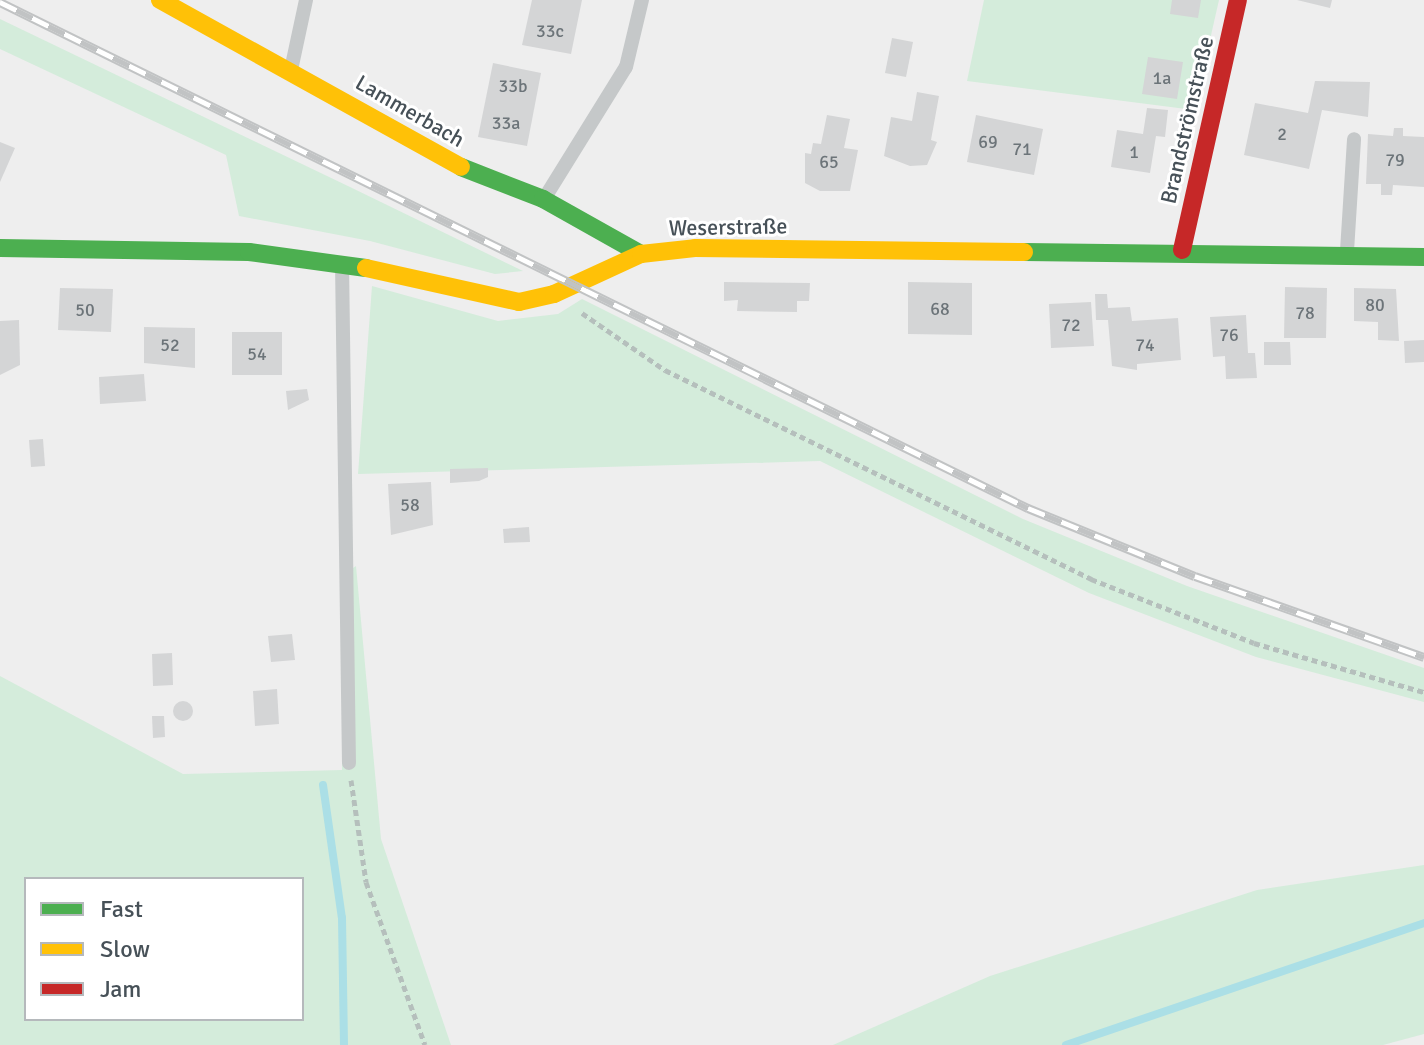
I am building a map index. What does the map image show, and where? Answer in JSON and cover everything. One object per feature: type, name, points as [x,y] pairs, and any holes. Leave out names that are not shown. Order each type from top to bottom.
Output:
[{"type":"main road","name":"Lammerbach","points":[[160,0],[291,70],[464,169],[543,199],[641,254]]},
{"type":"main road","name":"Brandströmstraße","points":[[1182,250],[1238,0]]},
{"type":"main road","name":"Weserstraße","points":[[0,248],[249,252],[342,263],[483,298],[519,302],[554,294],[641,254],[695,248],[1347,251],[1424,257]]},
{"type":"lane","points":[[291,70],[306,0]]},
{"type":"lane","points":[[543,199],[626,67],[642,0]]},
{"type":"lane","points":[[1347,251],[1354,139]]},
{"type":"lane","points":[[342,263],[349,763]]},
{"type":"path","points":[[554,294],[665,370],[1091,579],[1254,643],[1424,692]]},
{"type":"path","points":[[349,763],[366,882],[425,1045]]},
{"type":"green space","points":[[984,0],[1219,0],[1194,110],[967,81]]},
{"type":"green space","points":[[0,19],[523,271],[495,274],[370,241],[239,216],[226,155],[0,49]]},
{"type":"green space","points":[[372,286],[498,321],[558,314],[582,299],[1023,519],[1187,586],[1424,668],[1424,702],[1256,657],[1089,593],[820,461],[358,474]]},
{"type":"green space","points":[[356,566],[381,839],[451,1045],[0,1045],[0,676],[183,774],[342,770],[344,574]]},
{"type":"green space","points":[[1424,865],[1424,1034],[1383,1045],[833,1045],[990,976],[1257,890]]},
{"type":"building","points":[[532,0],[582,0],[571,54],[522,45]]},
{"type":"building","points":[[1172,0],[1201,0],[1198,18],[1170,14]]},
{"type":"building","points":[[1297,0],[1332,0],[1330,8]]},
{"type":"building","points":[[892,38],[913,42],[906,77],[885,73]]},
{"type":"building","points":[[1148,57],[1183,62],[1177,99],[1142,94]]},
{"type":"building","points":[[493,63],[541,73],[527,146],[478,137]]},
{"type":"building","points":[[1315,81],[1370,82],[1368,117],[1322,110],[1309,169],[1244,155],[1255,103],[1308,113]]},
{"type":"building","points":[[917,92],[939,96],[931,140],[937,142],[927,165],[910,166],[884,156],[891,117],[912,121]]},
{"type":"building","points":[[1147,108],[1168,110],[1165,137],[1156,136],[1150,173],[1111,167],[1117,130],[1143,134]]},
{"type":"building","points":[[827,115],[850,119],[844,148],[858,150],[850,191],[820,191],[805,183],[805,153],[811,154],[813,143],[821,144]]},
{"type":"building","points":[[976,115],[1043,129],[1034,175],[967,162]]},
{"type":"building","points":[[1394,128],[1403,128],[1403,136],[1424,137],[1424,187],[1393,185],[1392,195],[1381,195],[1381,184],[1366,184],[1368,134],[1393,136]]},
{"type":"building","points":[[0,142],[15,148],[0,182]]},
{"type":"building","points":[[724,282],[810,283],[809,301],[797,301],[797,312],[737,311],[738,300],[724,301]]},
{"type":"building","points":[[908,282],[972,283],[972,335],[908,334]]},
{"type":"building","points":[[1285,287],[1327,288],[1326,338],[1284,338]]},
{"type":"building","points":[[60,288],[113,289],[111,332],[58,330]]},
{"type":"building","points":[[1354,288],[1396,289],[1399,341],[1378,340],[1378,322],[1354,321]]},
{"type":"building","points":[[1095,294],[1107,294],[1108,308],[1130,307],[1132,321],[1178,318],[1181,360],[1137,364],[1137,370],[1112,366],[1108,320],[1096,320]]},
{"type":"building","points":[[1091,302],[1094,346],[1051,348],[1049,304]]},
{"type":"building","points":[[1246,315],[1248,353],[1255,353],[1257,378],[1226,379],[1225,356],[1213,357],[1210,317]]},
{"type":"building","points":[[19,320],[20,365],[0,375],[0,321]]},
{"type":"building","points":[[144,327],[195,328],[195,368],[144,363]]},
{"type":"building","points":[[232,332],[282,332],[282,375],[232,375]]},
{"type":"building","points":[[1424,340],[1424,362],[1405,363],[1404,341]]},
{"type":"building","points":[[1264,342],[1290,342],[1291,365],[1264,365]]},
{"type":"building","points":[[144,374],[146,401],[100,404],[99,377]]},
{"type":"building","points":[[307,389],[309,400],[288,410],[286,391]]},
{"type":"building","points":[[43,439],[45,466],[31,467],[29,440]]},
{"type":"building","points":[[488,468],[488,477],[479,481],[450,483],[450,469]]},
{"type":"building","points":[[431,482],[433,525],[391,535],[388,484]]},
{"type":"building","points":[[529,527],[530,542],[504,543],[503,529]]},
{"type":"building","points":[[292,634],[295,660],[271,662],[268,636]]},
{"type":"building","points":[[172,653],[173,685],[153,686],[152,654]]},
{"type":"building","points":[[277,689],[279,724],[255,726],[253,691]]},
{"type":"building","points":[[179,701],[187,701],[193,711],[187,721],[179,721],[173,715],[173,707]]},
{"type":"building","points":[[152,716],[164,716],[165,737],[153,738]]},
{"type":"waterway","points":[[323,785],[342,918],[344,1045]]},
{"type":"waterway","points":[[1066,1045],[1424,923]]},
{"type":"railway","points":[[0,2],[1028,508],[1195,576],[1424,657]]},
{"type":"traffic: fast","points":[[461,167],[543,199],[641,254]]},
{"type":"traffic: fast","points":[[0,248],[249,252],[366,268]]},
{"type":"traffic: fast","points":[[1024,252],[1424,257]]},
{"type":"traffic: slow","points":[[160,0],[461,167]]},
{"type":"traffic: slow","points":[[366,268],[519,302],[554,294],[641,254],[695,248],[1024,252]]},
{"type":"traffic: jam","points":[[1182,250],[1238,0]]}]
